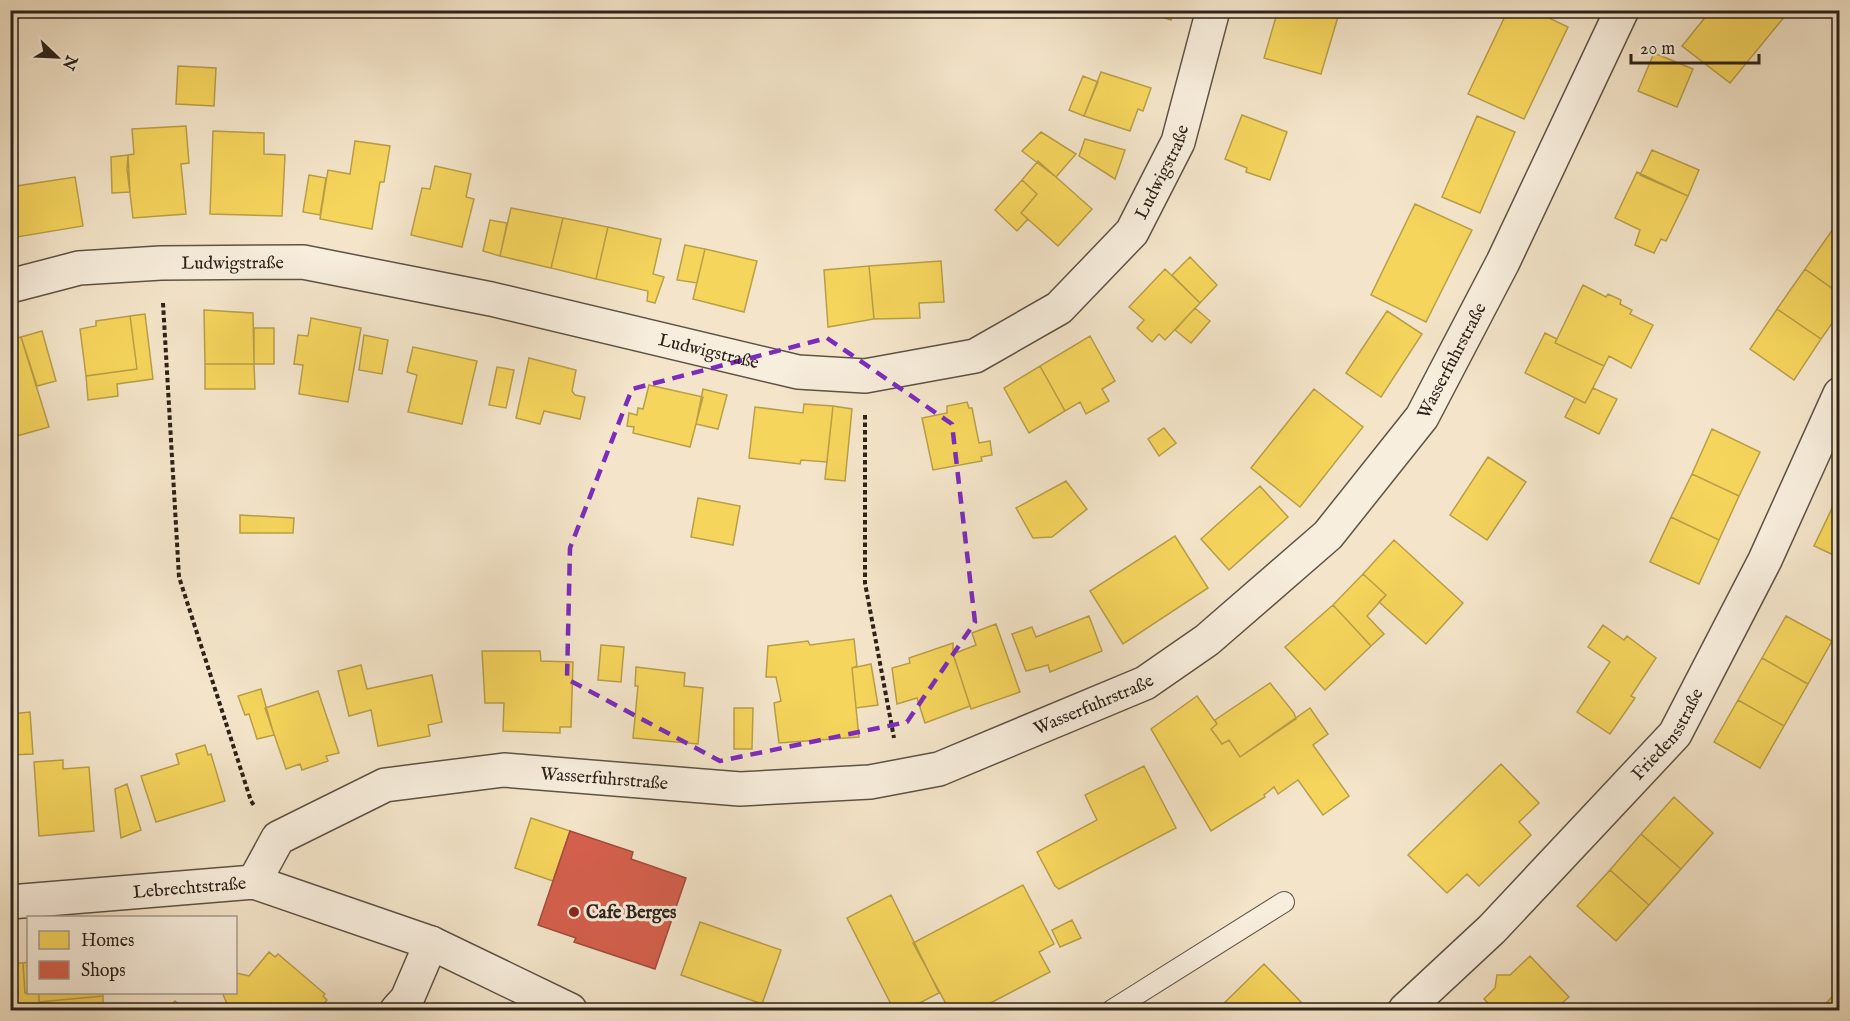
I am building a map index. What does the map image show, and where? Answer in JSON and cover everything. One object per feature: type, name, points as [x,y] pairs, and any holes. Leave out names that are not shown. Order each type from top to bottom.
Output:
[{"type":"street","name":"Ludwigstraße","points":[[10,286],[79,268],[161,263],[303,262],[491,299],[798,372],[865,376],[975,356],[1059,308],[1132,232],[1178,142],[1213,10]]},
{"type":"street","name":"Wasserfuhrstraße","points":[[278,838],[385,785],[504,770],[740,789],[870,782],[901,777],[939,769],[1145,683],[1207,640],[1328,535],[1422,417],[1503,262],[1622,10]]},
{"type":"street","name":"Friedensstraße","points":[[1405,1011],[1492,929],[1675,734],[1765,560],[1839,394]]},
{"type":"street","points":[[254,882],[278,838]]},
{"type":"street","name":"Lebrechtstraße","points":[[10,902],[254,882],[431,943],[570,1011]]},
{"type":"street","points":[[397,1011],[406,999],[431,943]]},
{"type":"lane","points":[[1112,1011],[1284,902]]},
{"type":"path","points":[[161,263],[179,577],[251,801],[278,838]]},
{"type":"path","points":[[865,415],[865,583],[901,777]]},
{"type":"highlighted area","points":[[827,338],[952,424],[975,622],[907,722],[720,761],[567,679],[570,548],[632,389]]},
{"type":"building: Homes","points":[[1140,10],[1174,10],[1171,20]]},
{"type":"building: Homes","points":[[1278,10],[1340,10],[1321,74],[1264,58]]},
{"type":"building: Homes","points":[[1508,10],[1533,10],[1568,27],[1524,119],[1468,94]]},
{"type":"building: Homes","points":[[1711,10],[1790,10],[1730,83],[1682,46]]},
{"type":"building: Homes","points":[[1654,53],[1693,69],[1677,107],[1638,91]]},
{"type":"building: Homes","points":[[178,66],[216,68],[214,106],[176,104]]},
{"type":"building: Homes","points":[[1101,72],[1151,88],[1143,111],[1138,109],[1130,131],[1084,116]]},
{"type":"building: Homes","points":[[1083,76],[1098,82],[1084,116],[1069,110]]},
{"type":"building: Homes","points":[[1242,115],[1287,132],[1270,180],[1246,172],[1247,168],[1225,159]]},
{"type":"building: Homes","points":[[1477,116],[1515,132],[1480,213],[1442,197]]},
{"type":"building: Homes","points":[[186,126],[189,163],[181,164],[186,214],[133,218],[127,169],[128,155],[134,154],[132,129]]},
{"type":"building: Homes","points":[[213,131],[264,133],[264,154],[285,155],[282,216],[210,214]]},
{"type":"building: Homes","points":[[1041,132],[1076,154],[1056,177],[1022,151]]},
{"type":"building: Homes","points":[[1085,139],[1125,150],[1115,179],[1079,156]]},
{"type":"building: Homes","points":[[355,141],[390,146],[384,182],[380,182],[372,229],[320,219],[328,170],[350,174]]},
{"type":"building: Homes","points":[[1652,150],[1699,170],[1688,196],[1640,175]]},
{"type":"building: Homes","points":[[128,155],[130,192],[112,193],[111,157]]},
{"type":"building: Homes","points":[[1038,161],[1092,209],[1058,246],[1021,213],[1037,194],[1022,180]]},
{"type":"building: Homes","points":[[435,166],[471,174],[466,197],[474,199],[462,247],[411,235],[422,188],[430,189]]},
{"type":"building: Homes","points":[[1637,172],[1688,196],[1666,241],[1661,239],[1654,253],[1635,245],[1640,230],[1615,218]]},
{"type":"building: Homes","points":[[309,175],[326,178],[320,215],[303,212]]},
{"type":"building: Homes","points":[[75,177],[83,226],[17,237],[10,187]]},
{"type":"building: Homes","points":[[1022,180],[1037,194],[1021,213],[1028,219],[1017,231],[995,210]]},
{"type":"building: Homes","points":[[1415,204],[1472,230],[1426,322],[1371,295]]},
{"type":"building: Homes","points":[[511,208],[563,218],[551,268],[500,256]]},
{"type":"building: Homes","points":[[563,218],[608,227],[596,279],[551,268]]},
{"type":"building: Homes","points":[[490,220],[507,223],[500,256],[483,251]]},
{"type":"building: Homes","points":[[608,227],[661,239],[653,274],[664,277],[655,303],[647,301],[648,291],[596,279]]},
{"type":"building: Homes","points":[[1833,229],[1840,234],[1840,294],[1805,269]]},
{"type":"building: Homes","points":[[685,245],[705,249],[697,283],[677,280]]},
{"type":"building: Homes","points":[[705,249],[757,261],[744,312],[693,299]]},
{"type":"building: Homes","points":[[1190,257],[1217,285],[1200,303],[1172,275]]},
{"type":"building: Homes","points":[[941,261],[944,302],[919,303],[920,318],[874,319],[869,266]]},
{"type":"building: Homes","points":[[869,266],[874,319],[828,327],[824,270]]},
{"type":"building: Homes","points":[[1165,269],[1200,303],[1165,340],[1159,334],[1152,342],[1137,328],[1144,320],[1129,307]]},
{"type":"building: Homes","points":[[1805,269],[1840,294],[1840,312],[1821,339],[1777,309]]},
{"type":"building: Homes","points":[[1583,285],[1606,297],[1608,294],[1621,300],[1620,304],[1632,310],[1630,314],[1653,325],[1631,368],[1609,356],[1604,366],[1555,343]]},
{"type":"building: Homes","points":[[1195,308],[1210,321],[1191,343],[1175,330]]},
{"type":"building: Homes","points":[[1777,309],[1821,339],[1794,380],[1750,349]]},
{"type":"building: Homes","points":[[204,310],[253,313],[254,364],[205,364]]},
{"type":"building: Homes","points":[[1387,311],[1422,334],[1381,397],[1346,373]]},
{"type":"building: Homes","points":[[145,314],[153,379],[117,384],[118,396],[88,400],[86,376],[137,369],[130,316]]},
{"type":"building: Homes","points":[[130,316],[137,369],[86,376],[80,329],[96,326],[96,321]]},
{"type":"building: Homes","points":[[311,318],[361,328],[348,402],[299,394],[303,365],[294,364],[298,335],[308,336]]},
{"type":"building: Homes","points":[[254,328],[274,328],[274,364],[254,364]]},
{"type":"building: Homes","points":[[42,331],[56,381],[37,386],[21,337]]},
{"type":"building: Homes","points":[[1545,333],[1557,339],[1555,343],[1604,366],[1585,403],[1525,373]]},
{"type":"building: Homes","points":[[364,335],[388,340],[382,374],[359,370]]},
{"type":"building: Homes","points":[[1090,336],[1115,381],[1102,389],[1109,401],[1086,414],[1080,402],[1065,411],[1040,366]]},
{"type":"building: Homes","points":[[21,337],[49,427],[10,438],[10,340]]},
{"type":"building: Homes","points":[[413,347],[477,361],[462,424],[408,412],[417,375],[407,372]]},
{"type":"building: Homes","points":[[529,358],[576,370],[572,391],[575,395],[585,397],[580,419],[544,411],[540,424],[516,418]]},
{"type":"building: Homes","points":[[205,364],[254,364],[255,389],[205,389]]},
{"type":"building: Homes","points":[[1040,366],[1065,411],[1029,433],[1004,388]]},
{"type":"building: Homes","points":[[497,367],[514,370],[506,408],[489,405]]},
{"type":"building: Homes","points":[[649,385],[703,397],[690,447],[633,433],[634,427],[627,426],[629,413],[637,415],[638,408],[643,409]]},
{"type":"building: Homes","points":[[1593,388],[1617,399],[1599,434],[1565,417],[1575,398],[1585,403]]},
{"type":"building: Homes","points":[[703,389],[727,395],[718,429],[696,424]]},
{"type":"building: Homes","points":[[1314,389],[1363,427],[1300,507],[1251,468]]},
{"type":"building: Homes","points":[[967,402],[969,408],[972,408],[979,443],[990,441],[992,455],[981,457],[982,461],[933,470],[922,418],[947,413],[947,406]]},
{"type":"building: Homes","points":[[804,404],[833,406],[827,462],[801,460],[800,464],[749,458],[755,407],[803,413]]},
{"type":"building: Homes","points":[[833,406],[852,409],[845,481],[825,479]]},
{"type":"building: Homes","points":[[1164,428],[1176,443],[1159,456],[1148,439]]},
{"type":"building: Homes","points":[[1712,429],[1760,452],[1739,496],[1692,474]]},
{"type":"building: Homes","points":[[1488,457],[1526,482],[1487,540],[1450,515]]},
{"type":"building: Homes","points":[[1692,474],[1739,496],[1719,540],[1671,517]]},
{"type":"building: Homes","points":[[1066,481],[1087,509],[1052,537],[1033,538],[1016,508]]},
{"type":"building: Homes","points":[[1260,486],[1288,517],[1229,570],[1201,539]]},
{"type":"building: Homes","points":[[698,498],[740,506],[733,545],[691,537]]},
{"type":"building: Homes","points":[[1835,502],[1840,504],[1840,558],[1814,546]]},
{"type":"building: Homes","points":[[240,515],[294,518],[293,533],[240,533]]},
{"type":"building: Homes","points":[[1671,517],[1719,540],[1699,584],[1650,562]]},
{"type":"building: Homes","points":[[1175,536],[1208,588],[1123,644],[1090,591]]},
{"type":"building: Homes","points":[[1394,540],[1463,603],[1426,644],[1379,602],[1386,595],[1363,574]]},
{"type":"building: Homes","points":[[1363,574],[1386,595],[1367,616],[1384,634],[1371,646],[1333,605]]},
{"type":"building: Homes","points":[[1333,605],[1371,646],[1325,690],[1285,647]]},
{"type":"building: Homes","points":[[1089,616],[1102,651],[1050,672],[1048,665],[1026,671],[1012,634],[1032,627],[1036,637]]},
{"type":"building: Homes","points":[[1786,616],[1832,641],[1808,684],[1762,658]]},
{"type":"building: Homes","points":[[996,624],[1020,692],[971,709],[953,654],[976,645],[972,633]]},
{"type":"building: Homes","points":[[1603,625],[1624,640],[1627,636],[1656,658],[1631,696],[1635,698],[1610,734],[1577,712],[1610,662],[1588,647]]},
{"type":"building: Homes","points":[[854,639],[857,666],[852,668],[859,737],[779,743],[774,703],[781,701],[776,677],[766,677],[768,646],[808,641],[810,645]]},
{"type":"building: Homes","points":[[953,643],[953,654],[970,706],[925,723],[917,698],[897,704],[892,668],[910,663],[909,658]]},
{"type":"building: Homes","points":[[601,645],[624,647],[621,682],[598,680]]},
{"type":"building: Homes","points":[[482,651],[540,651],[541,661],[573,662],[571,727],[560,727],[560,733],[503,731],[504,703],[485,703]]},
{"type":"building: Homes","points":[[1762,658],[1808,684],[1784,726],[1738,700]]},
{"type":"building: Homes","points":[[871,664],[878,705],[856,708],[852,668]]},
{"type":"building: Homes","points":[[361,665],[367,689],[432,675],[442,722],[428,725],[430,736],[378,746],[371,710],[349,716],[338,671]]},
{"type":"building: Homes","points":[[636,667],[685,673],[684,686],[703,688],[698,744],[633,738],[638,686],[635,686]]},
{"type":"building: Homes","points":[[1270,683],[1294,713],[1296,719],[1240,757],[1229,740],[1222,744],[1211,729],[1217,724],[1215,720]]},
{"type":"building: Homes","points":[[261,689],[274,735],[257,739],[249,714],[245,715],[238,696]]},
{"type":"building: Homes","points":[[318,691],[339,753],[326,756],[328,761],[302,770],[300,764],[286,769],[265,708]]},
{"type":"building: Homes","points":[[1197,696],[1217,724],[1211,729],[1222,744],[1229,740],[1240,757],[1310,708],[1328,734],[1313,745],[1349,796],[1323,815],[1298,780],[1278,794],[1274,787],[1264,795],[1265,797],[1211,831],[1151,729]]},
{"type":"building: Homes","points":[[1738,700],[1784,726],[1760,768],[1714,742]]},
{"type":"building: Homes","points":[[734,708],[753,708],[752,749],[734,749]]},
{"type":"building: Homes","points":[[30,712],[33,754],[10,755],[10,714]]},
{"type":"building: Homes","points":[[205,745],[208,755],[211,754],[225,801],[156,822],[141,776],[179,764],[176,754]]},
{"type":"building: Homes","points":[[63,760],[63,769],[89,767],[94,831],[39,836],[34,762]]},
{"type":"building: Homes","points":[[1501,764],[1539,803],[1519,822],[1531,835],[1479,886],[1467,874],[1447,893],[1408,855]]},
{"type":"building: Homes","points":[[1144,766],[1176,828],[1059,889],[1055,886],[1037,852],[1097,820],[1085,795]]},
{"type":"building: Homes","points":[[127,784],[141,830],[121,838],[115,789]]},
{"type":"building: Homes","points":[[1674,797],[1713,833],[1681,869],[1641,834]]},
{"type":"building: Homes","points":[[531,818],[570,831],[553,881],[515,868]]},
{"type":"building: Homes","points":[[1641,834],[1681,869],[1649,905],[1610,870]]},
{"type":"building: Homes","points":[[1610,870],[1649,905],[1616,941],[1577,906]]},
{"type":"building: Homes","points":[[1023,885],[1054,944],[1039,952],[1050,972],[977,1010],[942,1010],[940,1007],[946,1004],[913,943]]},
{"type":"building: Homes","points":[[891,895],[939,993],[906,1010],[894,1010],[847,918]]},
{"type":"building: Homes","points":[[1072,920],[1081,938],[1060,947],[1052,930]]},
{"type":"building: Homes","points":[[700,922],[781,950],[762,1004],[681,975]]},
{"type":"building: Homes","points":[[269,952],[275,957],[278,954],[325,994],[323,996],[327,1000],[319,1010],[235,1010],[227,1004],[223,994],[237,994],[237,973],[249,976]]},
{"type":"building: Homes","points":[[1530,956],[1569,997],[1554,1010],[1495,1010],[1484,999],[1495,988],[1497,975],[1510,975]]},
{"type":"building: Homes","points":[[27,962],[27,993],[25,993],[23,963]]},
{"type":"building: Homes","points":[[15,963],[23,963],[25,993],[39,994],[39,1002],[103,996],[103,1010],[12,1010],[10,993],[18,994]]},
{"type":"building: Homes","points":[[1264,964],[1301,1002],[1292,1010],[1217,1010]]},
{"type":"building: Homes","points":[[1840,988],[1840,1010],[1820,1010]]},
{"type":"building: Homes","points":[[39,994],[103,994],[103,996],[39,1002]]},
{"type":"building: Homes","points":[[175,1001],[187,1010],[167,1010]]},
{"type":"building: Homes","points":[[1487,1003],[1495,1010],[1479,1010]]},
{"type":"building: Shops","points":[[570,831],[633,852],[631,859],[686,878],[655,969],[574,942],[576,938],[538,925]]},
{"type":"place","name":"Cafe Berges","points":[[574,912]]}]
